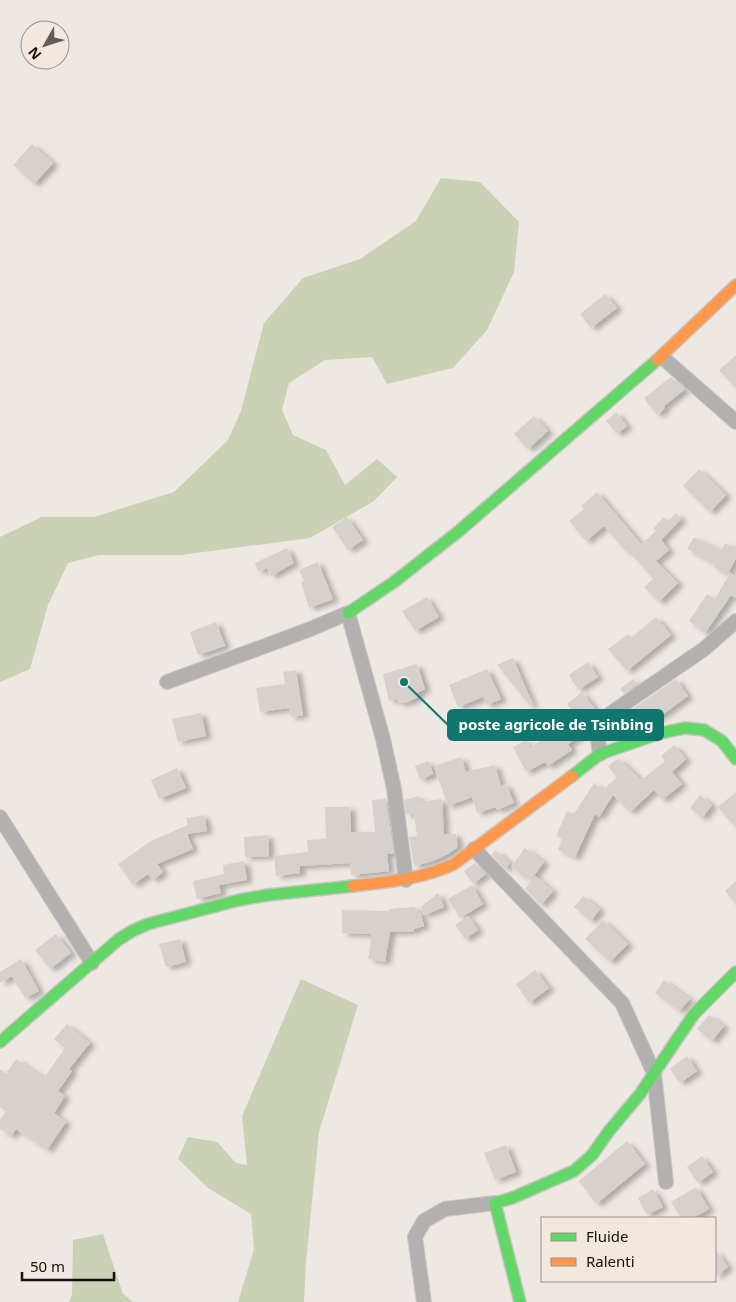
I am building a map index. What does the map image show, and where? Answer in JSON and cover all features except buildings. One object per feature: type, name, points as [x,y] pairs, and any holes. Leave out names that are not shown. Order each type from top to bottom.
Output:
[{"type":"street","points":[[167,682],[308,630],[348,613],[380,594],[439,548],[662,357],[736,285]]},
{"type":"street","points":[[662,357],[736,422]]},
{"type":"street","points":[[348,613],[390,772],[406,880]]},
{"type":"street","points":[[600,754],[596,727],[601,720],[704,649],[736,621]]},
{"type":"street","points":[[0,1042],[132,930],[239,900],[406,880],[437,872],[454,864],[600,754],[661,732],[685,728],[704,730],[722,741],[736,759]]},
{"type":"street","points":[[0,817],[92,963]]},
{"type":"street","points":[[474,849],[622,1003],[654,1073],[666,1182]]},
{"type":"street","points":[[424,1302],[415,1237],[424,1221],[446,1210],[495,1203],[512,1198],[574,1171],[592,1155],[640,1094],[694,1014],[736,972]]},
{"type":"street","points":[[495,1203],[520,1302]]},
{"type":"green space","points":[[441,178],[480,182],[519,222],[514,272],[487,330],[453,368],[387,384],[372,357],[325,360],[289,383],[282,410],[293,435],[326,450],[345,485],[377,459],[397,477],[374,501],[310,538],[181,555],[99,555],[68,563],[48,605],[30,669],[0,682],[0,537],[42,517],[94,517],[174,492],[228,440],[241,411],[264,323],[303,278],[360,259],[416,221]]},
{"type":"green space","points":[[301,979],[358,1005],[319,1132],[306,1262],[304,1302],[238,1302],[254,1249],[251,1214],[208,1188],[178,1159],[188,1137],[217,1142],[236,1163],[247,1165],[242,1116]]},
{"type":"green space","points":[[103,1234],[123,1294],[133,1302],[69,1302],[72,1295],[73,1240]]},
{"type":"traffic: fast","points":[[348,613],[394,582],[459,531],[657,360]]},
{"type":"traffic: fast","points":[[572,776],[600,754],[661,733],[685,728],[704,730],[722,741],[736,759]]},
{"type":"traffic: fast","points":[[0,1042],[118,940],[132,931],[148,924],[239,900],[353,886]]},
{"type":"traffic: fast","points":[[520,1302],[495,1203],[512,1198],[574,1171],[592,1155],[640,1094],[694,1014],[736,972]]},
{"type":"traffic: slow","points":[[657,360],[736,285]]},
{"type":"traffic: slow","points":[[353,886],[417,876],[454,864],[572,776]]},
{"type":"place","name":"poste agricole de Tsinbing","points":[[404,682]]}]
